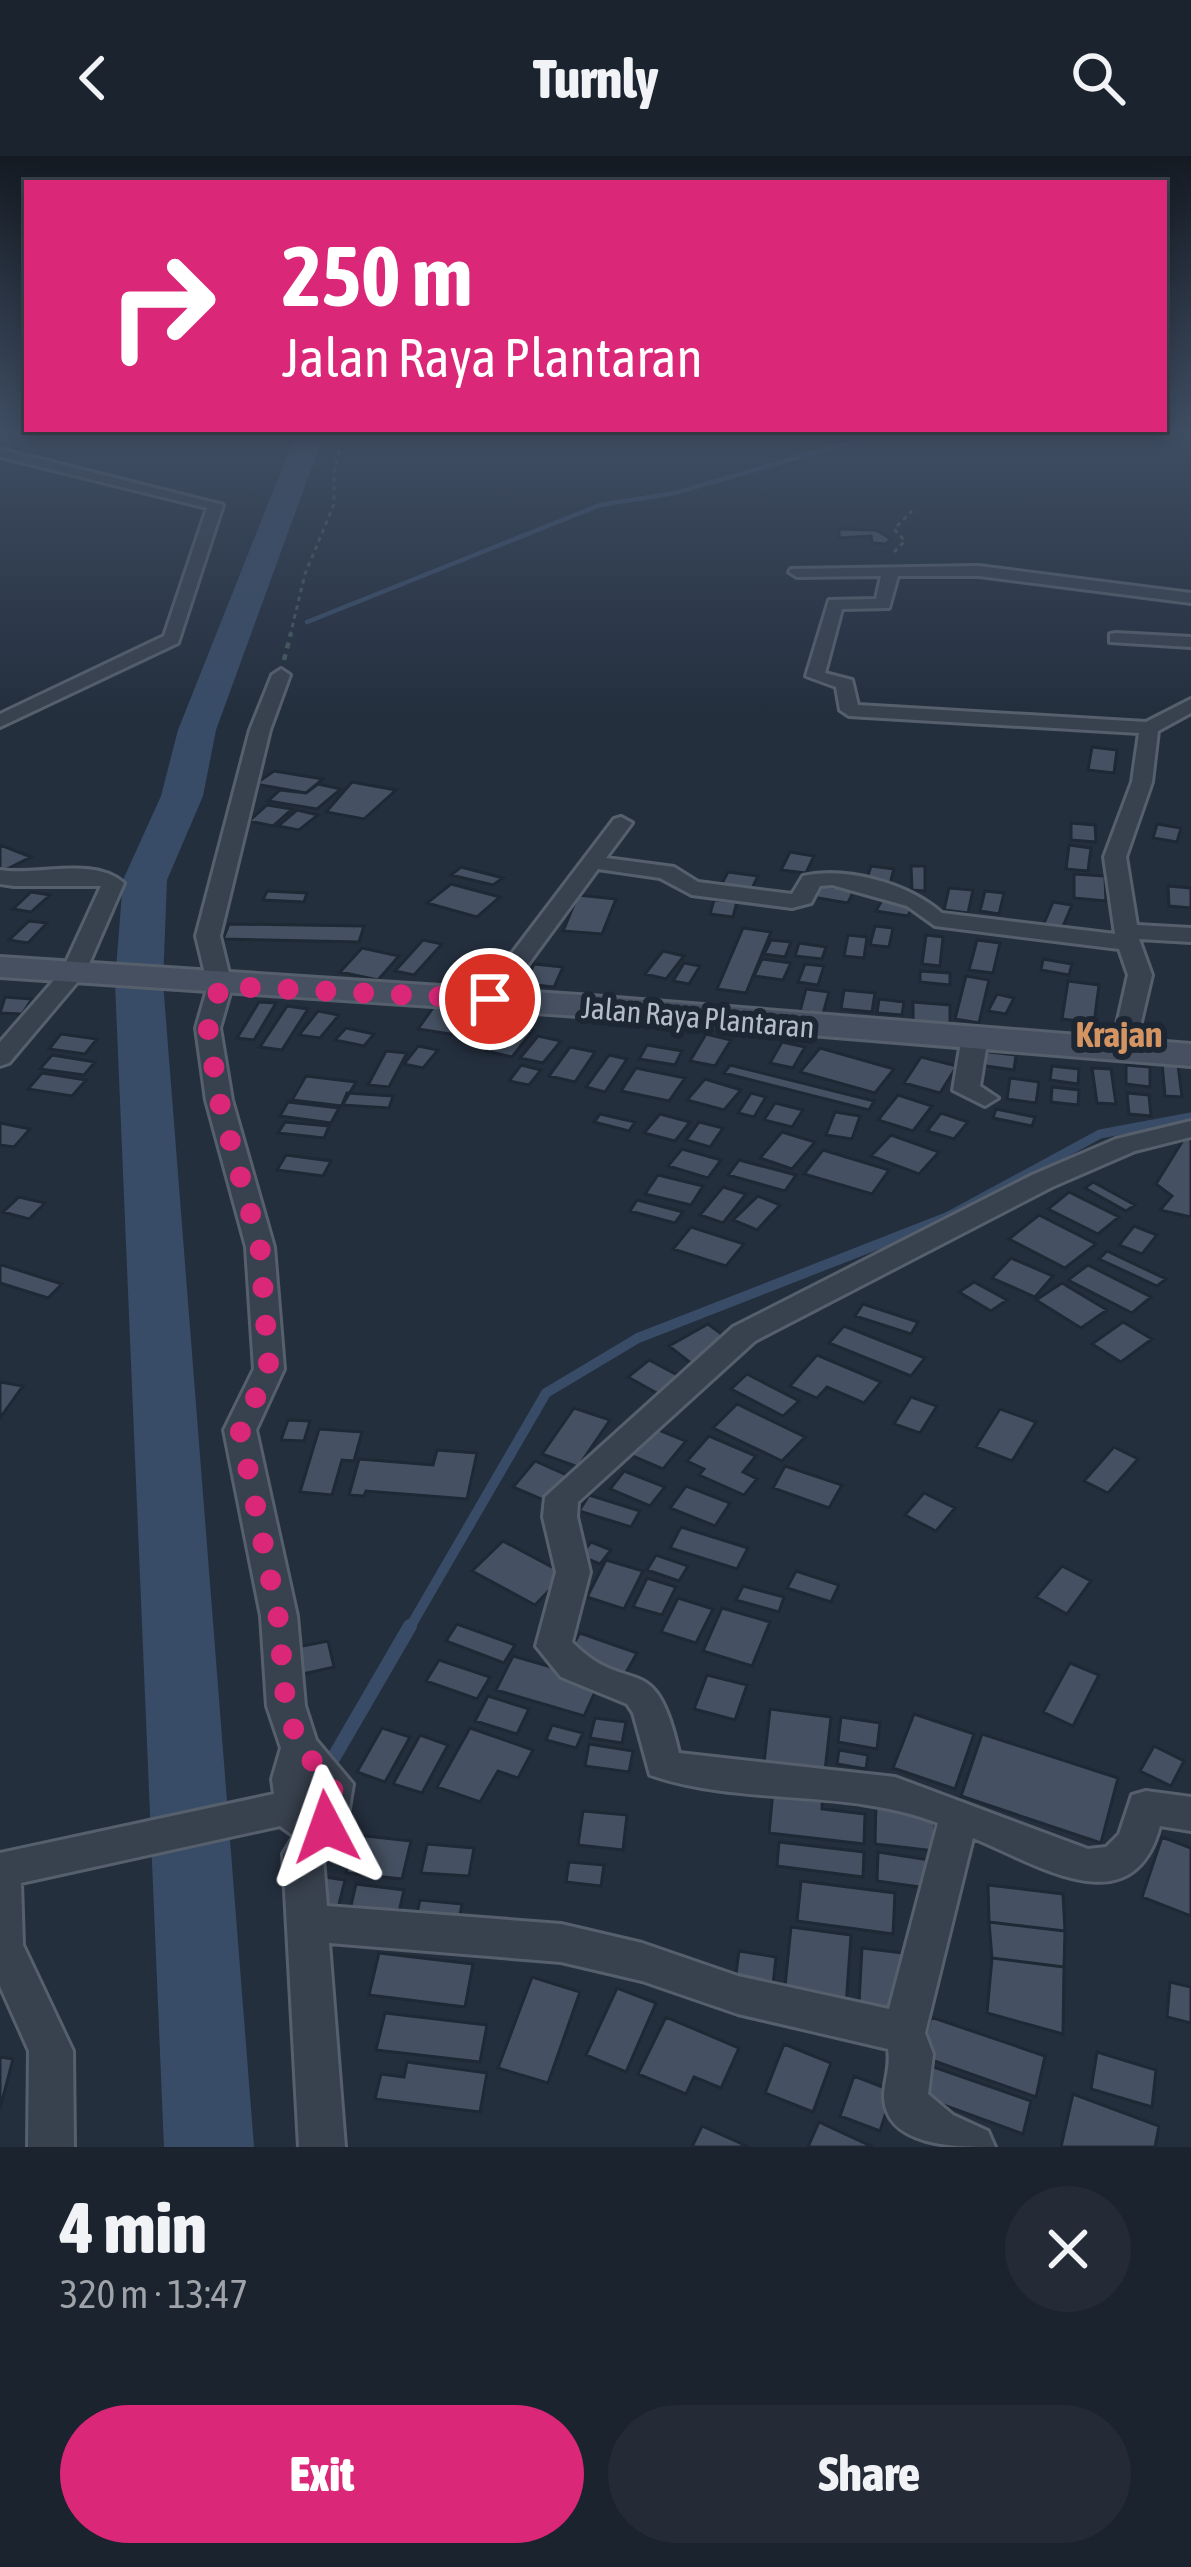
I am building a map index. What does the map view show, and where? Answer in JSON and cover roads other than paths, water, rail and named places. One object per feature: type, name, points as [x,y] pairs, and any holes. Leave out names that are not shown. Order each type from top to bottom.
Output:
[{"type":"main road","name":"Jalan Raya Plantaran","points":[[0,967],[213,985],[490,999],[974,1042],[1191,1055]]},
{"type":"street","points":[[0,721],[172,638],[209,524]]},
{"type":"street","points":[[886,570],[884,604],[835,604],[815,676],[845,684],[849,710],[1149,728],[1191,706]]},
{"type":"street","points":[[796,572],[979,571],[1191,598]]},
{"type":"street","points":[[1116,638],[1191,642]]},
{"type":"street","points":[[51,2147],[51,2051],[2,1946],[1,1870],[97,1847],[292,1824],[326,1827],[334,1801],[286,1706],[278,1616],[240,1430],[269,1370],[260,1247],[219,1100],[208,1028],[213,985],[208,936],[260,730],[281,675]]},
{"type":"street","points":[[1124,1051],[1140,976],[1115,857],[1142,782],[1149,728]]},
{"type":"street","points":[[490,999],[621,823]]},
{"type":"street","points":[[591,862],[666,872],[692,888],[792,901],[802,898],[811,881],[832,878],[915,901],[934,919],[953,923],[1129,937],[1191,935]]},
{"type":"street","points":[[0,877],[31,883],[92,878],[112,881],[113,891],[82,974],[0,1058]]},
{"type":"street","points":[[974,1042],[966,1090],[985,1098]]},
{"type":"street","points":[[1191,1129],[1126,1145],[1042,1181],[745,1334],[562,1497],[557,1514],[574,1568],[553,1621],[554,1646],[574,1666],[640,1694],[651,1708],[663,1764],[692,1773],[812,1779],[896,1794],[1088,1866],[1116,1864],[1136,1843],[1146,1807],[1191,1814]]},
{"type":"street","points":[[959,1817],[904,2032],[911,2054],[903,2098],[911,2114],[972,2147]]},
{"type":"street","points":[[292,1824],[310,1923],[322,2147]]},
{"type":"street","points":[[310,1923],[561,1942],[642,1962],[738,1995],[904,2032]]},
{"type":"waterway","points":[[209,2147],[139,982],[145,880],[182,796],[197,730],[276,524]]},
{"type":"waterway","points":[[307,622],[553,524]]},
{"type":"waterway","points":[[945,1218],[1100,1134],[1191,1117]]},
{"type":"waterway","points":[[409,1629],[546,1393],[638,1338],[953,1215]]},
{"type":"waterway","points":[[327,1769],[410,1626]]},
{"type":"district","name":"Krajan","points":[[1119,1034]]}]
